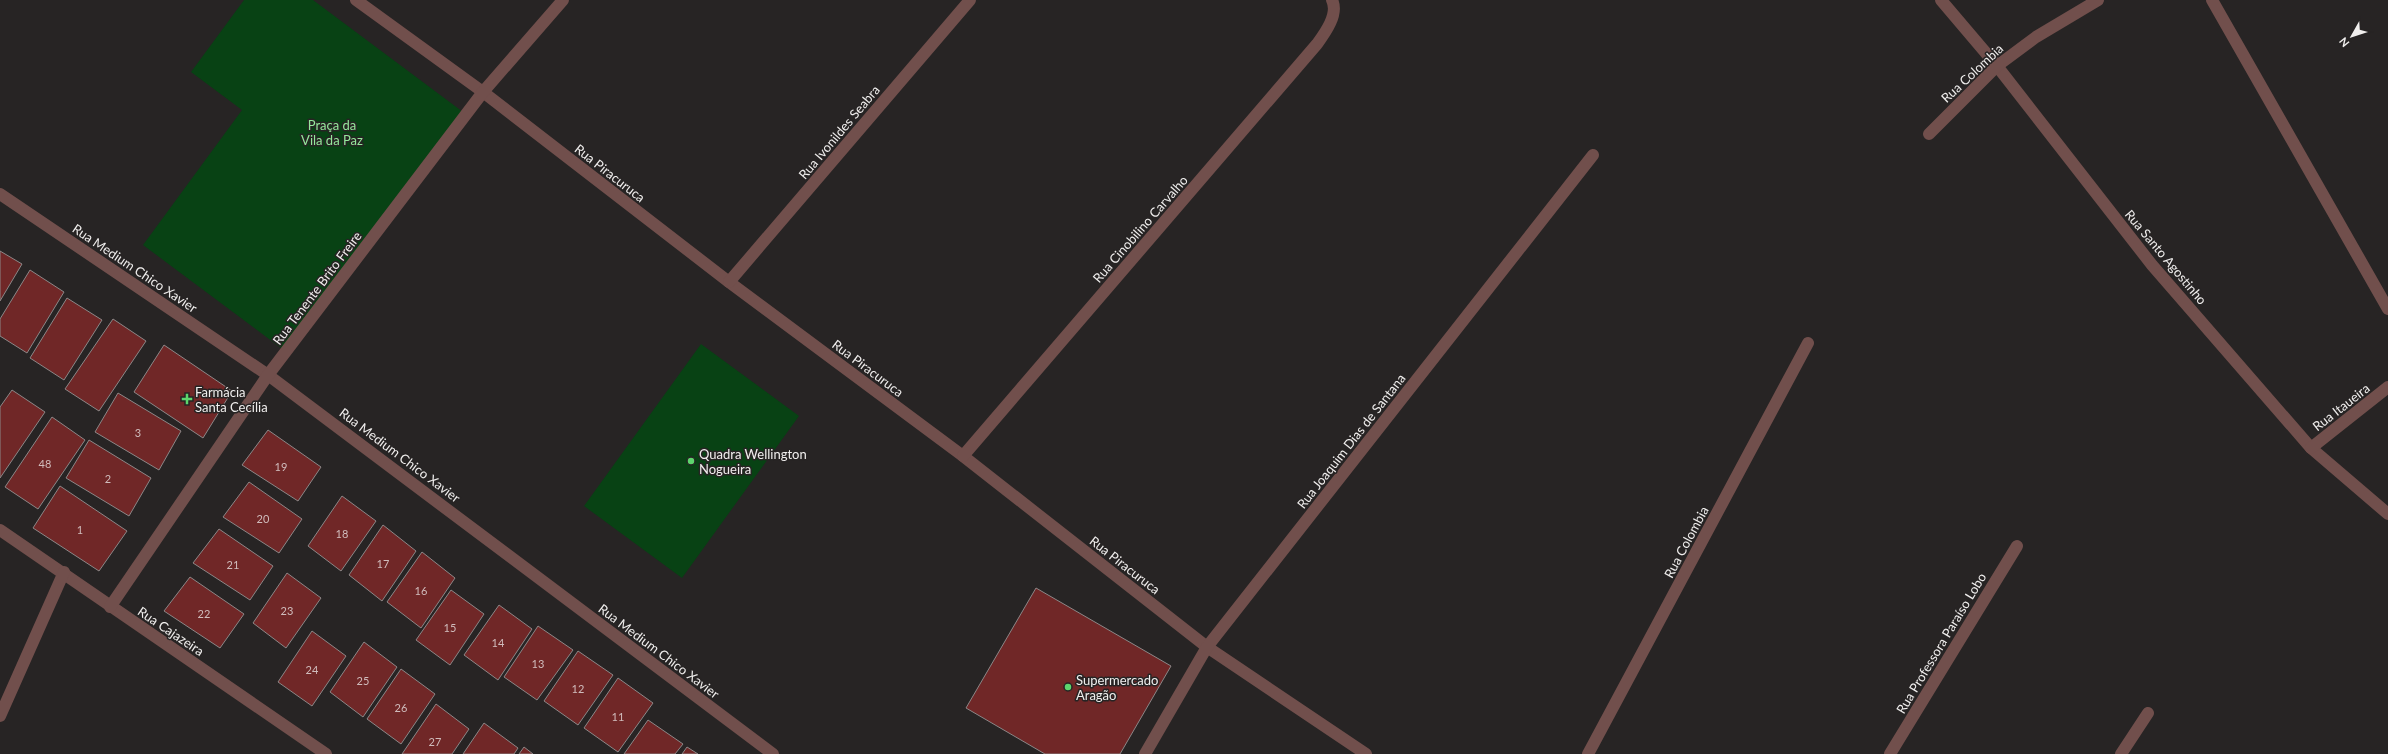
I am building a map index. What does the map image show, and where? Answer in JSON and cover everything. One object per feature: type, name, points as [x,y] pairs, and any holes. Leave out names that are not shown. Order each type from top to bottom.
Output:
[{"type":"street","name":"Rua Piracuruca","points":[[356,0],[483,92],[729,282],[963,456],[1207,647],[1366,754]]},
{"type":"street","name":"Rua Tenente Brito Freire","points":[[110,607],[268,375],[483,92],[563,0]]},
{"type":"street","name":"Rua Ivonildes Seabra","points":[[729,282],[970,0]]},
{"type":"street","name":"Rua Cinobilino Carvalho","points":[[963,456],[1317,44],[1327,29],[1332,16],[1332,0]]},
{"type":"street","name":"Rua Santo Agostinho","points":[[1941,0],[1997,66],[2152,264],[2311,448],[2388,514]]},
{"type":"street","name":"Rua Colombia","points":[[1929,134],[1997,66],[2036,37],[2098,0]]},
{"type":"street","points":[[2212,0],[2388,309]]},
{"type":"street","name":"Rua Joaquim Dias de Santana","points":[[1145,754],[1207,647],[1593,155]]},
{"type":"street","name":"Rua Medium Chico Xavier","points":[[0,194],[268,375],[772,754]]},
{"type":"street","name":"Rua Colombia","points":[[1588,754],[1808,343]]},
{"type":"street","name":"Rua Itaueira","points":[[2311,448],[2388,387]]},
{"type":"street","name":"Rua Cajazeira","points":[[0,530],[64,572],[110,607],[326,754]]},
{"type":"street","name":"Rua Professora Paraíso Lobo","points":[[1890,754],[2017,546]]},
{"type":"street","points":[[0,716],[64,572]]},
{"type":"street","points":[[2121,754],[2148,713]]},
{"type":"green space","name":"Praça da Vila da Paz","points":[[244,0],[313,0],[463,112],[285,351],[143,245],[242,110],[191,72]]},
{"type":"green space","name":"Quadra Wellington Nogueira","points":[[701,344],[799,416],[682,578],[584,506]]},
{"type":"building","points":[[0,251],[22,264],[0,301]]},
{"type":"building","points":[[30,270],[64,292],[27,353],[0,336],[0,319]]},
{"type":"building","points":[[67,298],[102,320],[64,380],[30,358]]},
{"type":"building","points":[[113,319],[146,341],[99,411],[65,389]]},
{"type":"building","points":[[164,345],[232,391],[203,438],[134,392]]},
{"type":"building","points":[[12,390],[45,412],[0,478],[0,407]]},
{"type":"building","points":[[118,393],[181,431],[159,470],[95,432]]},
{"type":"building","points":[[52,417],[85,440],[38,509],[5,487]]},
{"type":"building","points":[[268,430],[321,467],[298,501],[242,465]]},
{"type":"building","points":[[89,440],[151,478],[129,516],[66,478]]},
{"type":"building","points":[[249,482],[302,519],[279,553],[223,517]]},
{"type":"building","points":[[60,486],[127,531],[99,571],[33,528]]},
{"type":"building","points":[[342,496],[376,521],[341,571],[308,546]]},
{"type":"building","points":[[383,525],[416,551],[382,601],[349,575]]},
{"type":"building","points":[[219,529],[273,566],[250,600],[193,563]]},
{"type":"building","points":[[422,552],[455,578],[421,628],[387,602]]},
{"type":"building","points":[[287,573],[321,598],[286,648],[253,623]]},
{"type":"building","points":[[190,577],[244,614],[220,648],[164,611]]},
{"type":"building","name":"Supermercado Aragão","points":[[1036,588],[1171,666],[1120,754],[1045,754],[966,708]]},
{"type":"building","points":[[451,590],[484,614],[450,665],[416,640]]},
{"type":"building","points":[[499,605],[532,629],[498,680],[464,655]]},
{"type":"building","points":[[538,626],[573,650],[537,700],[504,677]]},
{"type":"building","points":[[312,631],[346,656],[312,706],[278,682]]},
{"type":"building","points":[[364,642],[397,667],[363,717],[330,692]]},
{"type":"building","points":[[578,651],[613,675],[578,725],[544,701]]},
{"type":"building","points":[[401,669],[435,694],[401,744],[367,719]]},
{"type":"building","points":[[618,678],[653,703],[618,752],[584,728]]},
{"type":"building","points":[[436,704],[469,729],[452,754],[402,754]]},
{"type":"building","points":[[648,720],[683,744],[675,754],[624,754]]},
{"type":"building","points":[[484,723],[518,748],[514,754],[463,754]]},
{"type":"building","points":[[524,747],[533,754],[519,754]]},
{"type":"building","points":[[687,747],[698,754],[682,754]]},
{"type":"place","name":"Farmácia Santa Cecília","points":[[187,399]]},
{"type":"place","name":"Quadra Wellington Nogueira","points":[[691,461]]},
{"type":"place","name":"Supermercado Aragão","points":[[1068,687]]}]
